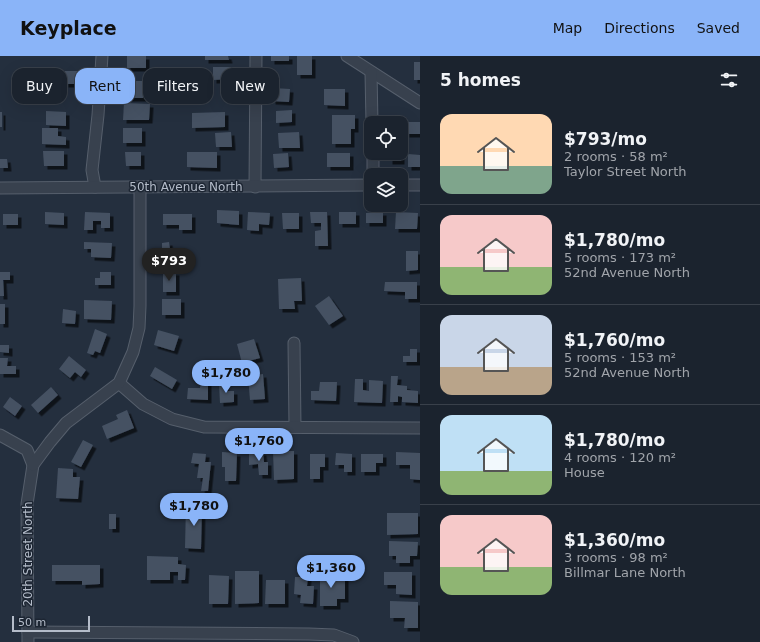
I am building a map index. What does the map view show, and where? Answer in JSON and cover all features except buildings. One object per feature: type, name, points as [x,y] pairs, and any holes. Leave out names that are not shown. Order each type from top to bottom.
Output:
[{"type":"street","points":[[95,187],[92,170],[98,116],[102,56]]},
{"type":"street","points":[[255,187],[256,56]]},
{"type":"street","points":[[346,56],[420,103]]},
{"type":"street","points":[[371,72],[372,116]]},
{"type":"street","name":"50th Avenue North","points":[[0,188],[364,185]]},
{"type":"street","points":[[408,185],[420,185]]},
{"type":"street","points":[[33,465],[66,423],[119,383],[133,352],[139,328],[140,306],[140,187]]},
{"type":"street","points":[[294,343],[295,427]]},
{"type":"street","points":[[119,383],[143,404],[172,420],[204,427],[420,428]]},
{"type":"street","points":[[0,435],[27,450],[33,465]]},
{"type":"street","name":"20th Street North","points":[[28,637],[27,504],[33,465]]},
{"type":"street","points":[[28,637],[310,634],[334,635],[353,642]]}]
